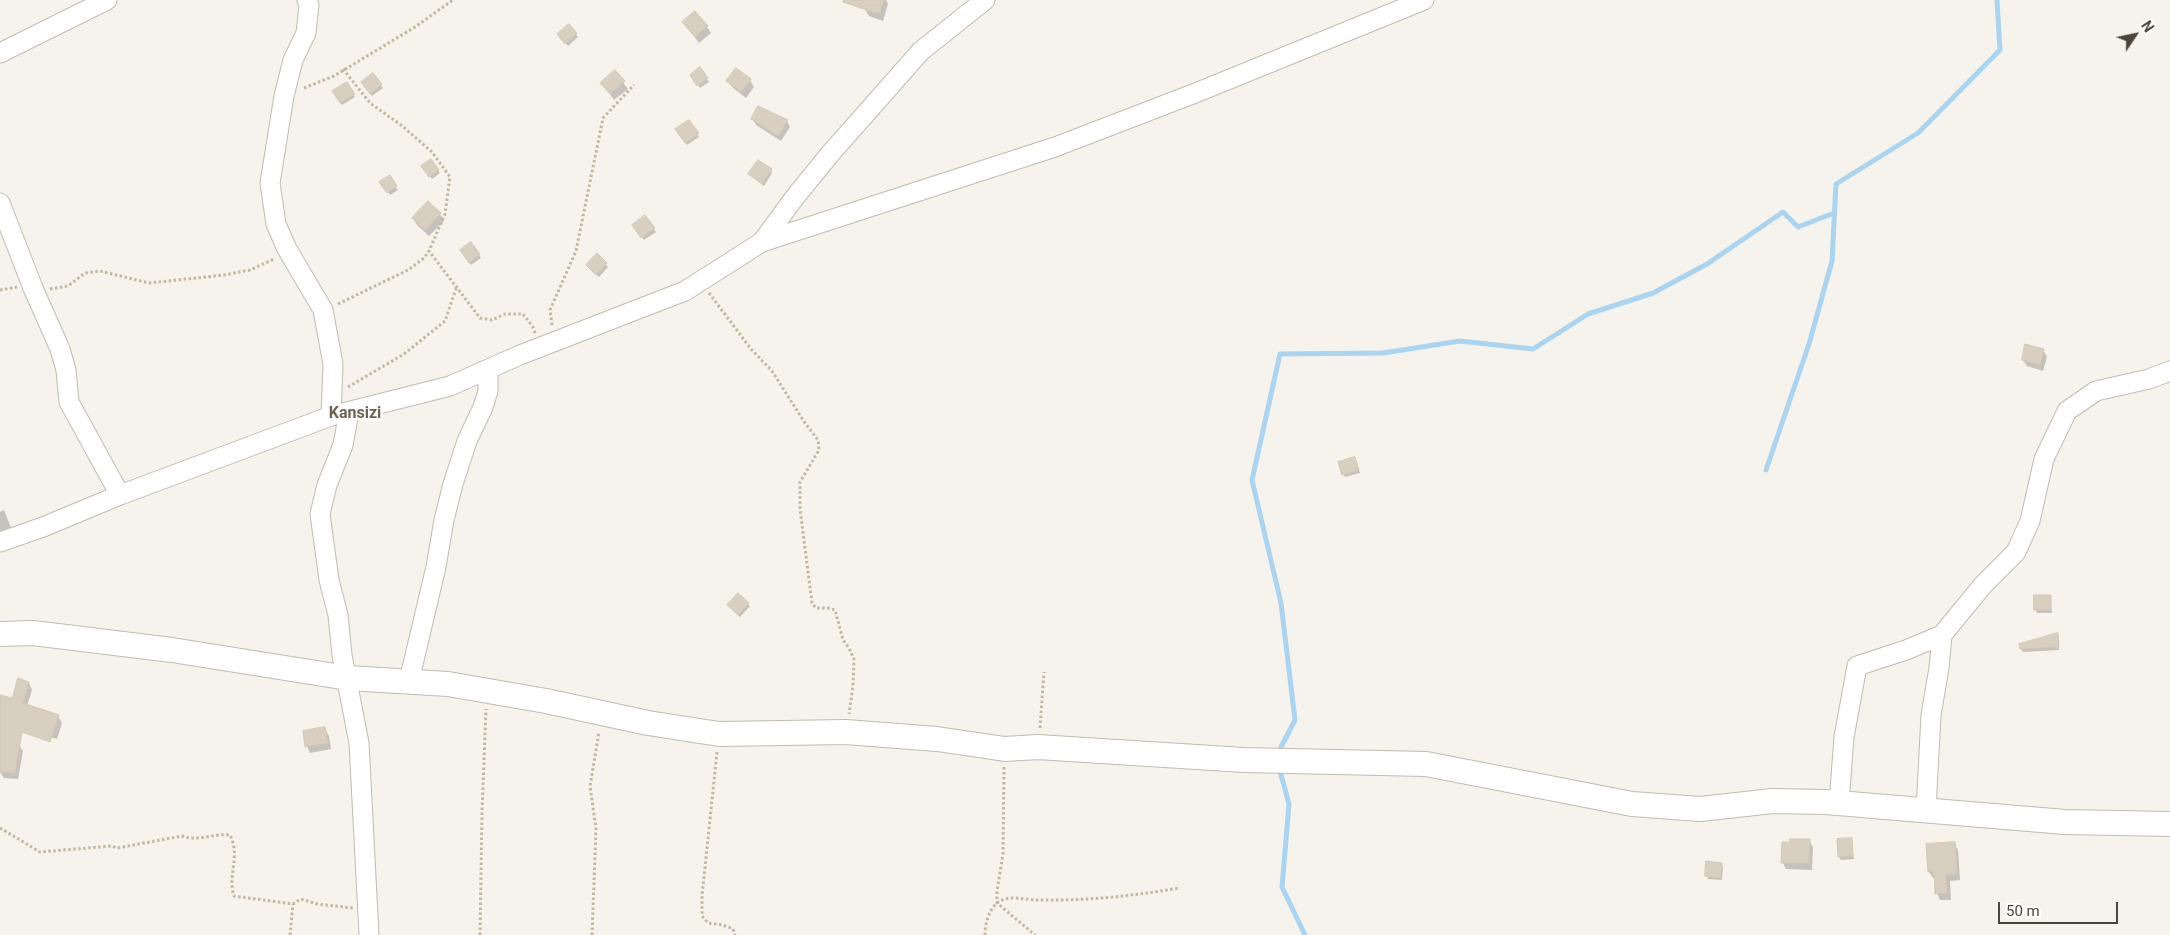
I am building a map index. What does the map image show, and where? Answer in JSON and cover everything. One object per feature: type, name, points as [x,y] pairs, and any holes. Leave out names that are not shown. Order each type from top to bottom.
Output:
[{"type":"street","points":[[0,53],[108,0]]},
{"type":"street","points":[[307,0],[309,5],[306,32],[293,60],[284,96],[270,183],[276,224],[287,249],[323,310],[333,364],[331,416]]},
{"type":"street","points":[[762,242],[830,154],[921,52],[985,0]]},
{"type":"street","points":[[0,542],[331,416],[450,386],[544,346],[685,291],[762,242],[1055,147],[1198,92],[1424,0]]},
{"type":"street","points":[[0,203],[33,288],[60,349],[66,370],[69,402],[120,495]]},
{"type":"street","points":[[409,681],[436,567],[446,511],[468,441],[488,391],[488,370]]},
{"type":"street","points":[[1838,803],[1844,737],[1857,666],[1906,650],[1942,635],[1983,585],[2016,552],[2030,521],[2044,459],[2067,411],[2096,391],[2149,379],[2170,371]]},
{"type":"street","points":[[349,412],[343,445],[327,485],[320,514],[329,580],[338,615],[342,655],[348,678],[359,743],[366,910],[369,935]]},
{"type":"street","points":[[0,634],[33,633],[172,650],[348,678],[448,684],[546,701],[648,723],[719,734],[846,732],[937,740],[1005,749],[1038,747],[1244,760],[1426,764],[1632,804],[1700,809],[1773,801],[1838,803],[2065,822],[2170,824]]},
{"type":"street","points":[[1926,810],[1930,715],[1939,668],[1942,635]]},
{"type":"path","points":[[284,96],[334,76],[415,27],[453,0]]},
{"type":"path","points":[[323,310],[408,270],[424,258],[445,214],[450,177],[432,152],[401,125],[370,103],[343,69]]},
{"type":"path","points":[[544,346],[553,329],[550,310],[576,251],[603,118],[634,85]]},
{"type":"path","points":[[0,290],[19,287],[54,289],[68,286],[85,273],[100,271],[148,283],[224,275],[250,270],[272,261],[287,249]]},
{"type":"path","points":[[429,251],[480,318],[492,320],[505,314],[523,314],[544,346]]},
{"type":"path","points":[[699,282],[726,314],[751,349],[772,371],[794,408],[818,440],[819,450],[800,482],[800,509],[812,603],[816,608],[835,610],[843,640],[854,659],[853,686],[846,732]]},
{"type":"path","points":[[332,395],[404,354],[445,321],[457,286]]},
{"type":"path","points":[[1038,747],[1044,672]]},
{"type":"path","points":[[480,935],[482,812],[487,691]]},
{"type":"path","points":[[592,935],[596,829],[590,786],[599,742],[600,713]]},
{"type":"path","points":[[719,734],[702,896],[702,916],[708,923],[723,925],[733,929],[735,935]]},
{"type":"path","points":[[985,935],[986,922],[997,903],[1003,854],[1005,749]]},
{"type":"path","points":[[0,828],[40,852],[112,846],[117,848],[182,836],[188,839],[219,834],[230,835],[236,851],[231,888],[234,896],[293,904],[301,899],[316,904],[366,910]]},
{"type":"path","points":[[997,903],[1012,898],[1036,900],[1107,899],[1179,888]]},
{"type":"path","points":[[997,903],[1035,935]]},
{"type":"path","points":[[290,935],[293,904]]},
{"type":"building","points":[[844,0],[884,0],[879,14],[843,2]]},
{"type":"building","points":[[695,11],[708,26],[695,37],[682,22]]},
{"type":"building","points":[[569,24],[577,33],[565,44],[557,34]]},
{"type":"building","points":[[700,67],[708,78],[697,86],[690,75]]},
{"type":"building","points":[[736,68],[751,79],[741,92],[726,81]]},
{"type":"building","points":[[615,70],[625,81],[610,94],[600,83]]},
{"type":"building","points":[[373,73],[382,84],[370,94],[361,82]]},
{"type":"building","points":[[347,82],[355,94],[340,103],[332,91]]},
{"type":"building","points":[[758,106],[788,120],[778,136],[751,119]]},
{"type":"building","points":[[689,120],[699,133],[685,143],[675,129]]},
{"type":"building","points":[[431,159],[439,170],[429,177],[421,166]]},
{"type":"building","points":[[758,160],[772,169],[762,184],[748,174]]},
{"type":"building","points":[[390,175],[397,186],[387,193],[379,182]]},
{"type":"building","points":[[428,201],[441,213],[425,230],[412,218]]},
{"type":"building","points":[[645,215],[655,228],[641,238],[632,225]]},
{"type":"building","points":[[471,242],[480,254],[469,263],[460,250]]},
{"type":"building","points":[[597,253],[607,263],[596,275],[586,265]]},
{"type":"building","points":[[2025,344],[2044,349],[2040,365],[2022,360]]},
{"type":"building","points":[[1355,457],[1359,470],[1342,475],[1338,462]]},
{"type":"building","points":[[738,593],[749,603],[738,615],[727,605]]},
{"type":"building","points":[[2034,595],[2051,595],[2051,610],[2034,610]]},
{"type":"building","points":[[2058,633],[2059,647],[2020,649],[2019,644]]},
{"type":"building","points":[[18,678],[29,682],[23,703],[59,715],[50,742],[22,732],[15,773],[0,772],[0,695],[12,698]]},
{"type":"building","points":[[325,727],[328,743],[305,747],[303,731]]},
{"type":"building","points":[[1852,838],[1853,856],[1838,857],[1837,839]]},
{"type":"building","points":[[1790,839],[1810,839],[1809,863],[1781,863],[1782,842],[1790,842]]},
{"type":"building","points":[[1955,842],[1957,874],[1946,874],[1947,893],[1935,894],[1934,872],[1928,872],[1926,844]]},
{"type":"building","points":[[1706,861],[1722,863],[1721,878],[1705,876]]},
{"type":"waterway","points":[[1766,470],[1809,344],[1832,261],[1836,184],[1918,133],[2000,50],[1997,0]]},
{"type":"waterway","points":[[1279,751],[1295,720],[1281,603],[1252,480],[1280,354],[1383,353],[1460,341],[1533,349],[1588,314],[1653,293],[1707,264],[1783,212],[1798,227],[1834,213]]},
{"type":"waterway","points":[[1280,771],[1289,804],[1282,887],[1305,935]]},
{"type":"district","name":"Kansizi","points":[[355,414]]}]
